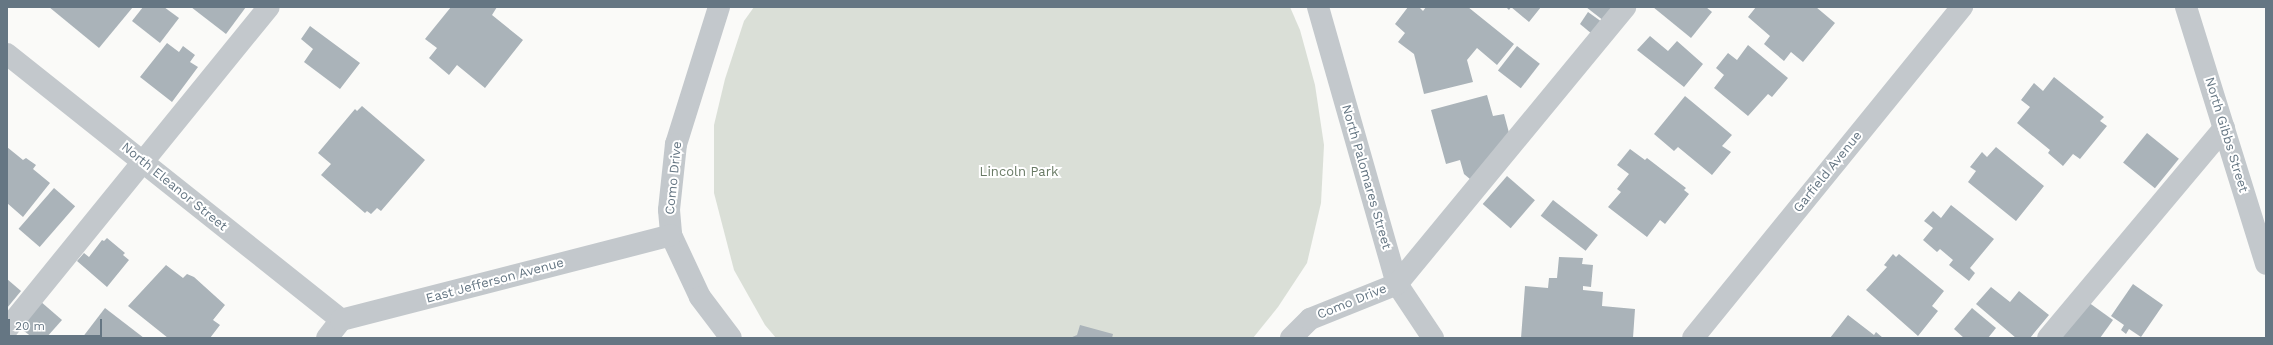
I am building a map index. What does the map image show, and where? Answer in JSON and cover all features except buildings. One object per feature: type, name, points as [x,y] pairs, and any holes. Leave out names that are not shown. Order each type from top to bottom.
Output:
[{"type":"street","points":[[7,329],[142,161],[269,7]]},
{"type":"street","name":"Como Drive","points":[[720,7],[676,144],[670,210],[671,235],[700,297],[731,338]]},
{"type":"street","name":"North Palomares Street","points":[[1318,7],[1397,284],[1433,338]]},
{"type":"street","points":[[1397,284],[1624,7]]},
{"type":"street","name":"Garfield Avenue","points":[[1693,338],[1962,7]]},
{"type":"street","name":"North Gibbs Street","points":[[2186,7],[2266,264]]},
{"type":"street","name":"North Eleanor Street","points":[[7,54],[341,320]]},
{"type":"street","points":[[2048,338],[2224,128]]},
{"type":"street","name":"East Jefferson Avenue","points":[[341,320],[671,235]]},
{"type":"street","name":"Como Drive","points":[[1292,338],[1310,319],[1397,284]]},
{"type":"street","points":[[327,338],[341,320]]},
{"type":"green space","name":"Lincoln Park","points":[[754,7],[1290,7],[1300,30],[1315,85],[1324,145],[1321,203],[1307,263],[1278,307],[1253,338],[776,338],[765,325],[734,270],[714,193],[714,125],[725,79],[744,21]]}]
